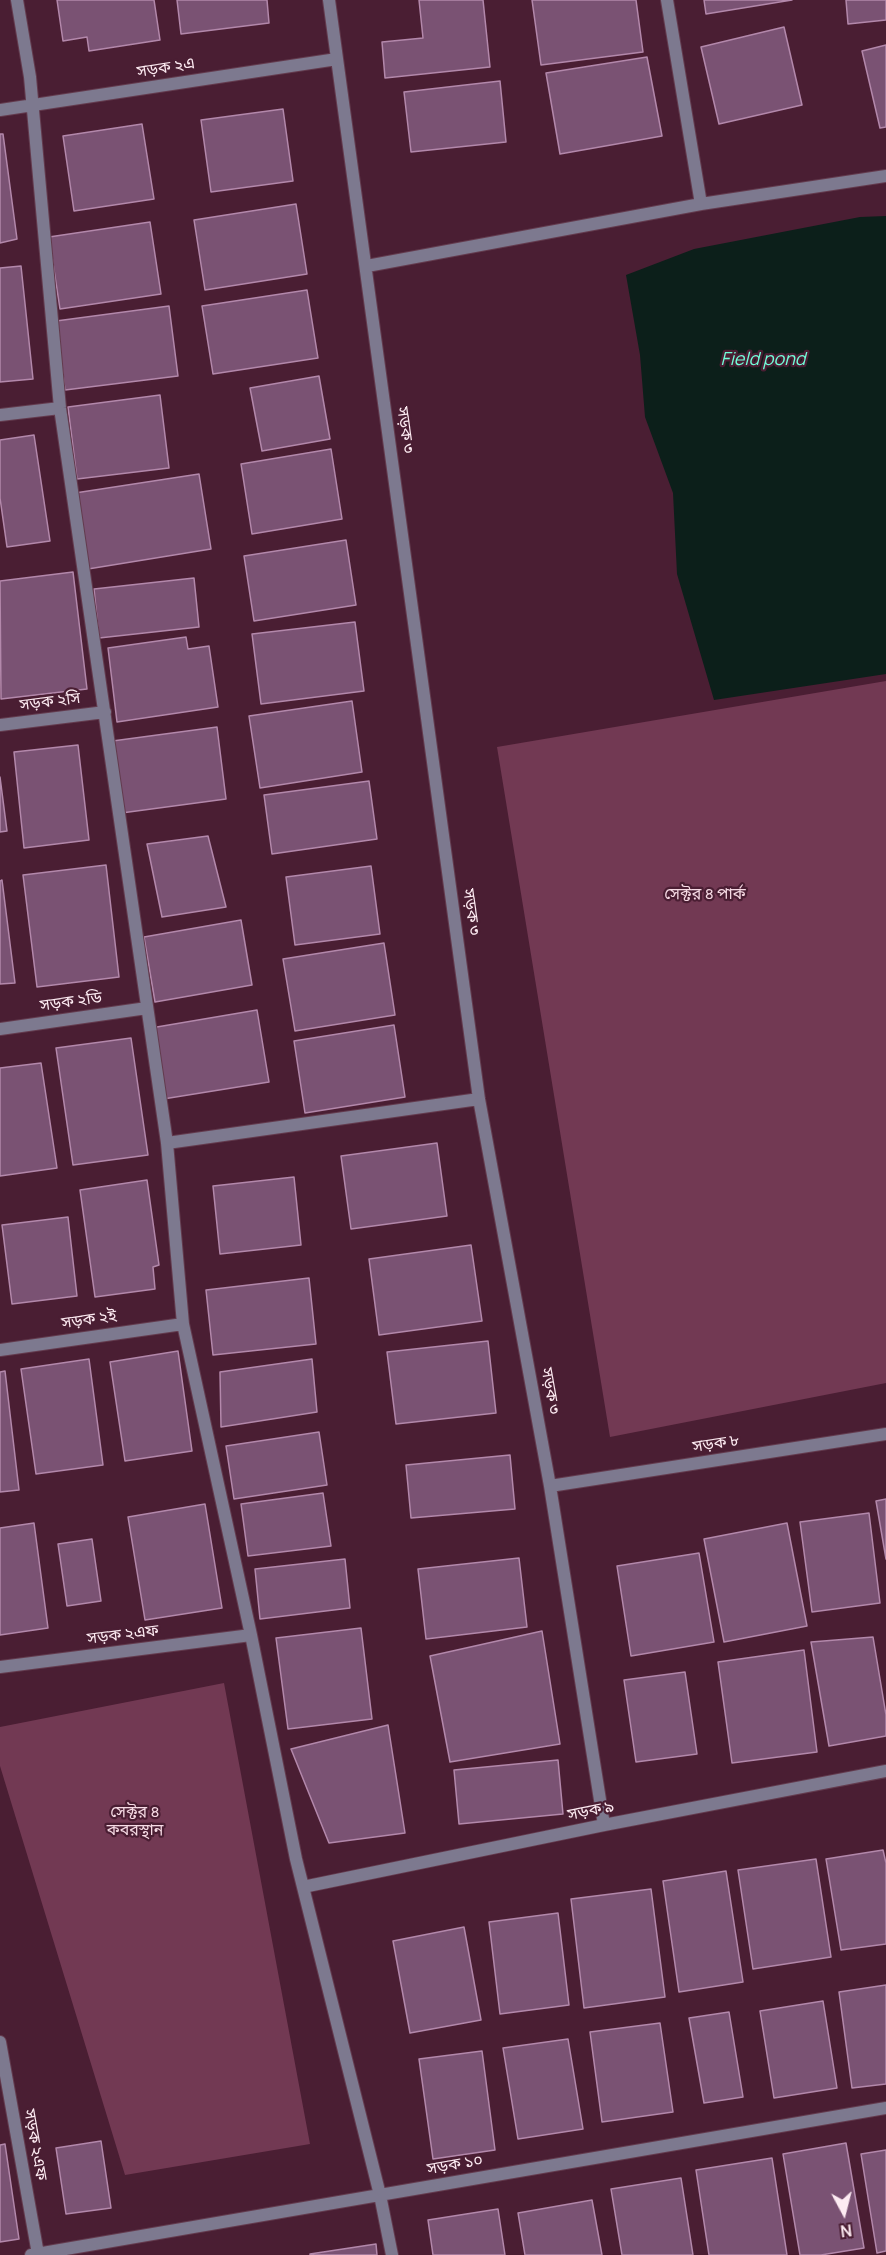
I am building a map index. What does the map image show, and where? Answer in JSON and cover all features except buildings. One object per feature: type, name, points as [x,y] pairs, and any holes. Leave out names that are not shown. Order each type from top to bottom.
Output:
[{"type":"street","points":[[17,0],[30,77],[60,408],[167,1143],[183,1324],[303,1887],[380,2195],[392,2255]]},
{"type":"street","name":"সড়ক ৩","points":[[329,0],[479,1099],[550,1486],[604,1825]]},
{"type":"street","points":[[667,0],[702,204]]},
{"type":"street","name":"সড়ক ২এ","points":[[0,110],[337,59]]},
{"type":"street","points":[[367,266],[702,204],[886,176]]},
{"type":"street","points":[[0,416],[60,408]]},
{"type":"street","name":"সড়ক ২সি","points":[[0,725],[105,712]]},
{"type":"street","name":"সড়ক ২ডি","points":[[0,1029],[147,1008]]},
{"type":"street","points":[[167,1143],[479,1099]]},
{"type":"street","name":"সড়ক ২ই","points":[[0,1350],[183,1324]]},
{"type":"street","name":"সড়ক ৮","points":[[550,1486],[886,1434]]},
{"type":"street","name":"সড়ক ২এফ","points":[[0,1667],[251,1635]]},
{"type":"street","name":"সড়ক ৯","points":[[303,1887],[604,1825],[886,1772]]},
{"type":"street","name":"সড়ক ২এফ","points":[[0,2042],[34,2254]]},
{"type":"street","name":"সড়ক ১০","points":[[34,2254],[886,2108]]},
{"type":"green space","name":"সেক্টর ৪ পার্ক","points":[[886,681],[886,1383],[610,1437],[497,747]]},
{"type":"green space","name":"সেক্টর ৪ কবরস্থান","points":[[224,1683],[310,2144],[125,2175],[0,1766],[0,1727]]},
{"type":"water","name":"Field pond","points":[[886,216],[886,674],[714,700],[677,574],[673,493],[645,417],[640,355],[626,275],[694,249],[860,217]]}]
